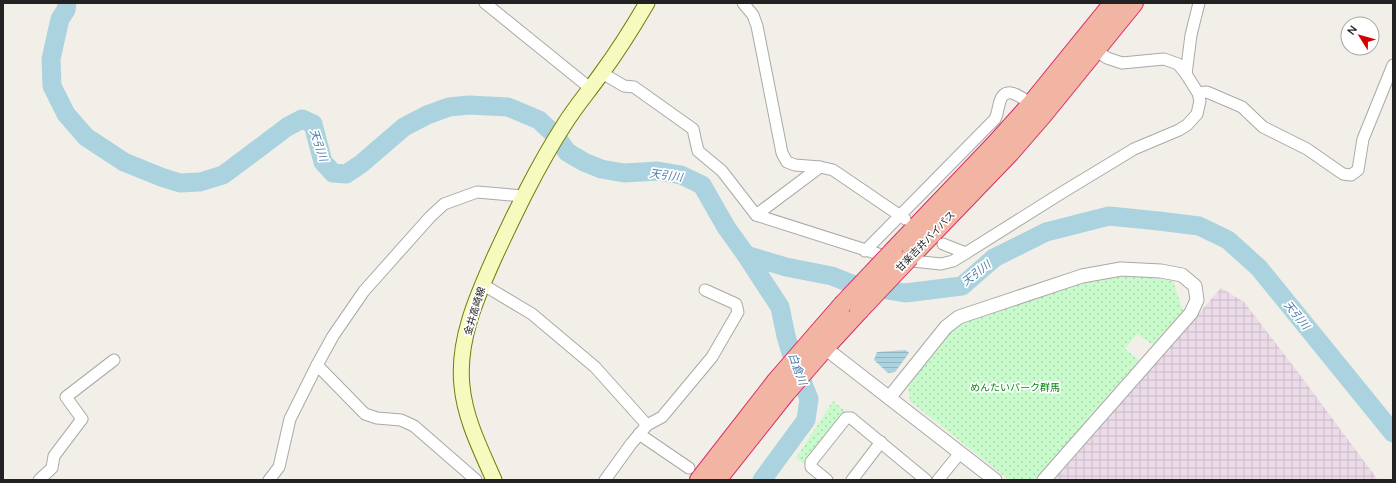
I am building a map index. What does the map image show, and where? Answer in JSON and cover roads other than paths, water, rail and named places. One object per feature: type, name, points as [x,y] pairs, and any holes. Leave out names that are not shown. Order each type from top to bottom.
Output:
[{"type":"highway","name":"甘楽吉井バイパス","points":[[694,474],[781,387],[850,308],[893,251],[1031,104],[1113,3]]},
{"type":"highway","name":"甘楽吉井バイパス","points":[[808,355],[825,348],[850,308],[910,257],[1010,153],[1043,115],[1134,3]]},
{"type":"highway","name":"甘楽吉井バイパス","points":[[717,480],[781,387]]},
{"type":"main road","points":[[590,88],[633,27],[647,3]]},
{"type":"main road","name":"金井高崎線","points":[[494,480],[472,428],[462,386],[461,363],[470,319],[482,284],[523,196],[564,125],[590,88]]},
{"type":"street","points":[[485,3],[590,88]]},
{"type":"street","points":[[743,3],[753,15],[757,26],[782,153],[787,162],[795,165],[820,166],[833,170],[902,217]]},
{"type":"street","points":[[1186,74],[1191,36],[1199,3]]},
{"type":"street","points":[[602,73],[624,86],[634,87],[693,129],[698,151],[722,171],[756,215],[894,259],[941,264],[953,261],[1134,148],[1183,128],[1197,114],[1200,101],[1198,93],[1178,64],[1164,59],[1122,63],[1107,58],[1096,50]]},
{"type":"street","points":[[1198,93],[1207,92],[1242,107],[1263,126],[1307,149],[1343,174],[1351,175],[1358,170],[1363,139],[1393,65]]},
{"type":"street","points":[[865,251],[902,217],[995,119],[1001,98],[1005,94],[1009,92],[1019,94],[1031,104]]},
{"type":"street","points":[[756,215],[820,166]]},
{"type":"street","points":[[269,480],[279,467],[290,419],[333,336],[364,291],[430,217],[444,204],[477,192],[523,196]]},
{"type":"street","points":[[943,244],[966,253]]},
{"type":"street","points":[[890,398],[946,327],[959,317],[1082,276],[1122,269],[1161,271],[1182,275],[1195,286],[1197,300],[1191,313],[1044,480]]},
{"type":"street","points":[[482,284],[532,314],[595,367],[647,425]]},
{"type":"street","points":[[605,480],[639,434],[647,425],[662,417],[712,358],[738,312],[736,304],[705,290]]},
{"type":"street","points":[[825,348],[995,480]]},
{"type":"street","points":[[39,480],[52,468],[54,456],[82,419],[66,397],[114,360]]},
{"type":"street","points":[[317,365],[365,414],[377,418],[401,420],[414,426],[476,480]]},
{"type":"street","points":[[827,480],[811,466],[811,462],[846,418],[851,418],[926,480]]},
{"type":"street","points":[[639,434],[694,474]]},
{"type":"street","points":[[854,479],[881,442]]},
{"type":"street","points":[[938,480],[960,453]]},
{"type":"water","points":[[906,350],[909,353],[895,372],[888,373],[874,360],[877,352]]},
{"type":"waterway","name":"天引川","points":[[67,3],[66,10],[60,19],[51,59],[52,86],[66,114],[86,137],[124,162],[180,183],[200,182],[223,175],[287,127],[302,119],[313,124],[323,162],[333,173],[346,174],[361,164],[404,127],[427,115],[449,107],[469,105],[508,107],[539,120],[556,136],[567,152],[584,162],[601,169],[624,173],[658,171],[681,175],[702,185],[726,227],[780,307],[792,356],[809,399],[806,420],[762,480]]},
{"type":"waterway","name":"天引川","points":[[746,255],[786,267],[832,276],[852,284],[905,293],[962,286],[994,258],[1046,232],[1109,216],[1199,226],[1228,240],[1259,268],[1393,433]]},
{"type":"water label","name":"白倉川","points":[[798,369]]},
{"type":"park label","name":"めんたいパーク群馬","points":[[1015,387]]}]
